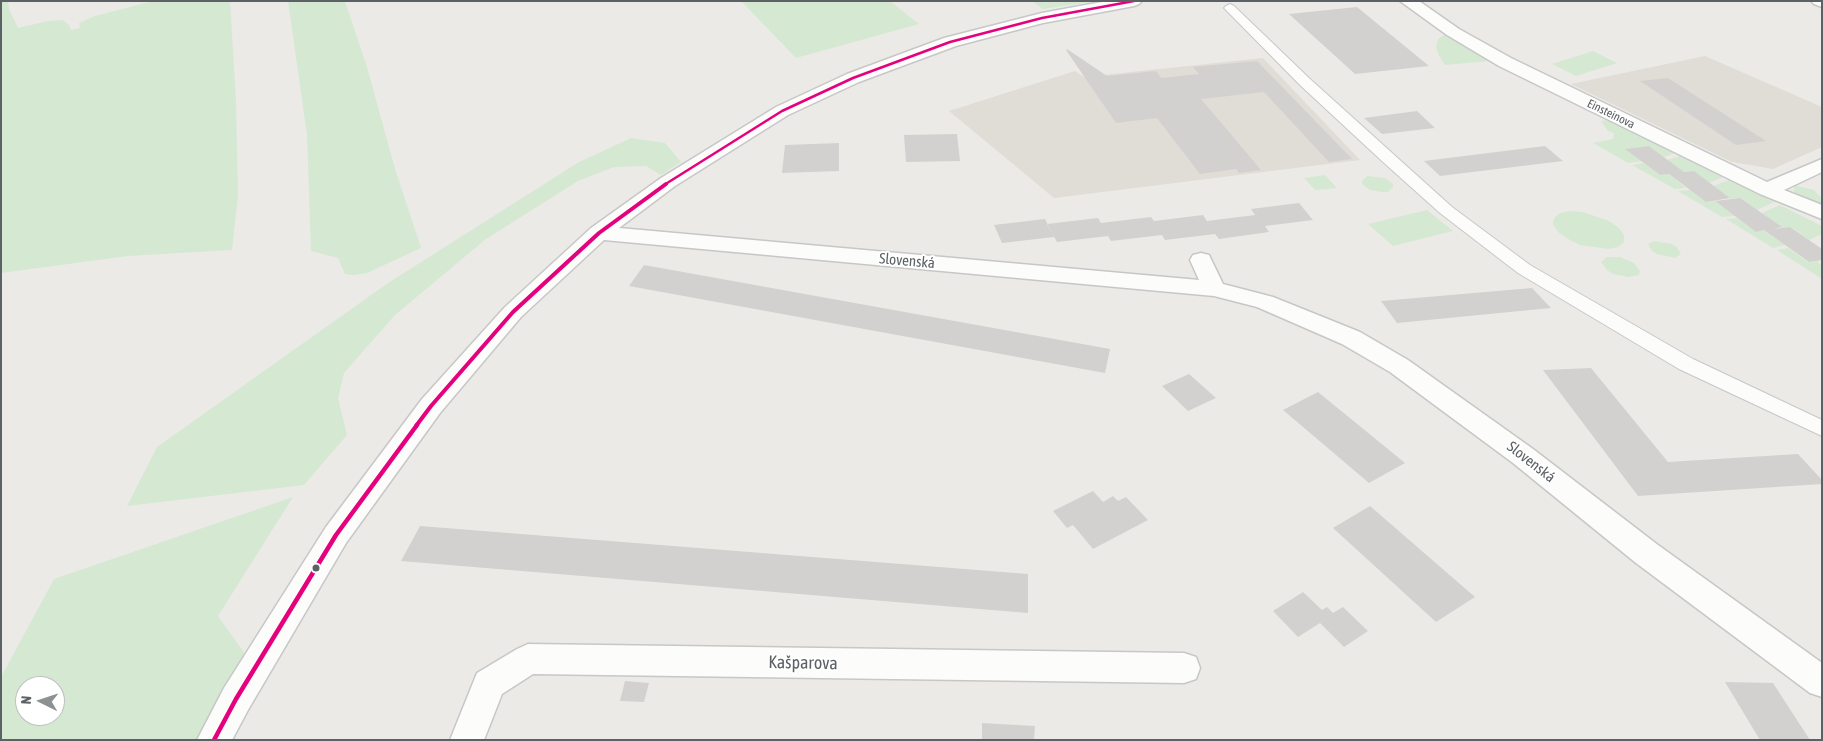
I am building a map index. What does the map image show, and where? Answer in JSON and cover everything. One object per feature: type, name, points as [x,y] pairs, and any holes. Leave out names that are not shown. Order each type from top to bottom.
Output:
[{"type":"street","points":[[214,740],[236,699],[336,535],[431,406],[513,312],[599,233],[668,182],[782,111],[853,78],[950,42],[1042,18],[1134,1]]},
{"type":"street","name":"Einsteinova","points":[[1408,1],[1453,32],[1505,62],[1767,190],[1822,213]]},
{"type":"street","points":[[1230,8],[1305,82],[1446,210],[1524,268],[1598,314],[1686,364],[1822,429]]},
{"type":"street","points":[[1767,190],[1822,165]]},
{"type":"street","name":"Slovenská","points":[[599,233],[1214,289],[1264,302],[1351,338],[1399,366],[1523,456],[1647,554],[1822,682]]},
{"type":"street","points":[[1201,260],[1214,289]]},
{"type":"street","name":"Kašparova","points":[[467,740],[489,684],[528,659],[1184,668]]},
{"type":"shaded area","points":[[1705,56],[1822,107],[1822,147],[1773,169],[1732,162],[1571,84]]},
{"type":"shaded area","points":[[1263,58],[1360,160],[1054,198],[949,111],[1075,71],[1084,77]]},
{"type":"green space","points":[[1,1],[8,1],[9,9],[18,28],[48,21],[63,20],[69,25],[71,30],[80,28],[79,23],[95,16],[153,1],[230,1],[236,101],[238,195],[232,250],[128,256],[1,273]]},
{"type":"green space","points":[[288,1],[345,1],[367,67],[395,169],[421,248],[367,273],[345,274],[338,258],[311,251],[307,135]]},
{"type":"green space","points":[[741,1],[890,1],[919,24],[796,58]]},
{"type":"green space","points":[[1032,1],[1097,1],[1043,9]]},
{"type":"green space","points":[[1445,34],[1490,61],[1445,65],[1436,47],[1438,39]]},
{"type":"green space","points":[[1593,51],[1617,63],[1576,76],[1552,64]]},
{"type":"green space","points":[[1609,120],[1675,153],[1664,157],[1649,146],[1626,149],[1642,161],[1628,163],[1593,143],[1613,139],[1614,133],[1608,131],[1601,121]]},
{"type":"green space","points":[[631,138],[665,143],[681,162],[661,175],[646,166],[614,167],[578,181],[486,239],[395,315],[344,373],[338,398],[347,435],[304,485],[127,506],[157,447],[388,283],[579,162]]},
{"type":"green space","points":[[1680,156],[1723,177],[1709,183],[1694,171],[1684,172],[1667,160]]},
{"type":"green space","points":[[1644,163],[1660,175],[1669,174],[1686,188],[1675,189],[1632,165]]},
{"type":"green space","points":[[1325,175],[1337,188],[1315,190],[1304,178]]},
{"type":"green space","points":[[1367,176],[1385,178],[1393,184],[1393,187],[1388,192],[1370,190],[1362,184],[1362,181]]},
{"type":"green space","points":[[1729,180],[1774,202],[1757,210],[1740,198],[1731,199],[1713,186]]},
{"type":"green space","points":[[1794,185],[1814,190],[1822,199],[1822,212],[1802,201],[1794,191]]},
{"type":"green space","points":[[1690,190],[1706,202],[1715,201],[1735,216],[1722,217],[1678,191]]},
{"type":"green space","points":[[1780,205],[1822,226],[1822,234],[1809,240],[1791,227],[1782,228],[1762,213]]},
{"type":"green space","points":[[1427,210],[1453,231],[1393,246],[1368,224]]},
{"type":"green space","points":[[1570,211],[1583,212],[1609,221],[1619,228],[1624,235],[1624,242],[1618,247],[1608,249],[1580,245],[1568,239],[1558,232],[1553,224],[1554,218],[1560,213]]},
{"type":"green space","points":[[1737,218],[1756,232],[1764,230],[1785,245],[1773,248],[1726,219]]},
{"type":"green space","points":[[1654,241],[1672,244],[1677,247],[1681,254],[1675,258],[1657,254],[1652,251],[1648,244]]},
{"type":"green space","points":[[1788,248],[1808,262],[1817,261],[1822,265],[1822,279],[1777,250]]},
{"type":"green space","points":[[1607,257],[1620,257],[1634,263],[1640,271],[1639,275],[1628,277],[1613,274],[1601,262]]},
{"type":"green space","points":[[293,497],[218,616],[245,654],[197,740],[1,740],[1,677],[54,579]]},
{"type":"building","points":[[1357,7],[1429,66],[1355,74],[1289,14]]},
{"type":"building","points":[[1067,49],[1107,76],[1156,71],[1161,78],[1199,74],[1193,67],[1257,61],[1352,159],[1329,162],[1264,92],[1201,99],[1261,170],[1239,173],[1236,169],[1200,174],[1157,118],[1116,123]]},
{"type":"building","points":[[1668,78],[1766,141],[1736,145],[1640,81]]},
{"type":"building","points":[[1417,111],[1435,128],[1382,134],[1364,118]]},
{"type":"building","points":[[957,134],[960,161],[906,162],[904,135]]},
{"type":"building","points":[[839,143],[839,171],[782,173],[785,145]]},
{"type":"building","points":[[1545,146],[1563,161],[1440,176],[1424,161]]},
{"type":"building","points":[[1649,146],[1684,172],[1694,171],[1730,198],[1706,202],[1669,174],[1660,175],[1625,149]]},
{"type":"building","points":[[1740,198],[1782,227],[1773,229],[1790,227],[1822,249],[1822,260],[1809,262],[1764,230],[1756,232],[1715,201]]},
{"type":"building","points":[[1299,203],[1313,220],[1265,226],[1269,232],[1219,239],[1215,234],[1165,240],[1162,235],[1111,241],[1108,236],[1057,242],[1047,224],[1098,218],[1108,235],[1101,223],[1151,217],[1154,221],[1203,215],[1210,226],[1207,221],[1255,215],[1251,209]]},
{"type":"building","points":[[1045,219],[1054,237],[1002,243],[994,225]]},
{"type":"building","points":[[644,265],[1110,349],[1105,373],[629,286]]},
{"type":"building","points":[[1532,288],[1551,308],[1397,323],[1381,301]]},
{"type":"building","points":[[1591,368],[1668,462],[1798,454],[1822,480],[1822,484],[1638,496],[1543,370]]},
{"type":"building","points":[[1189,374],[1216,398],[1188,411],[1162,386]]},
{"type":"building","points":[[1318,392],[1405,463],[1369,483],[1283,410]]},
{"type":"building","points":[[1093,491],[1103,502],[1113,496],[1118,501],[1126,497],[1148,520],[1093,549],[1073,525],[1067,528],[1053,511]]},
{"type":"building","points":[[1370,506],[1475,597],[1436,622],[1333,528]]},
{"type":"building","points":[[420,526],[1028,574],[1028,613],[401,561]]},
{"type":"building","points":[[1303,592],[1322,610],[1327,607],[1333,613],[1343,607],[1368,631],[1344,647],[1320,623],[1298,637],[1273,611]]},
{"type":"building","points":[[625,681],[649,683],[644,702],[620,701]]},
{"type":"building","points":[[1725,682],[1773,683],[1810,740],[1760,740]]},
{"type":"building","points":[[982,723],[1035,726],[1034,740],[982,740]]},
{"type":"transit line","points":[[214,740],[236,699],[336,535],[431,406],[513,312],[599,233],[668,182],[782,111],[853,78],[950,42],[1042,18],[1134,1]]}]
